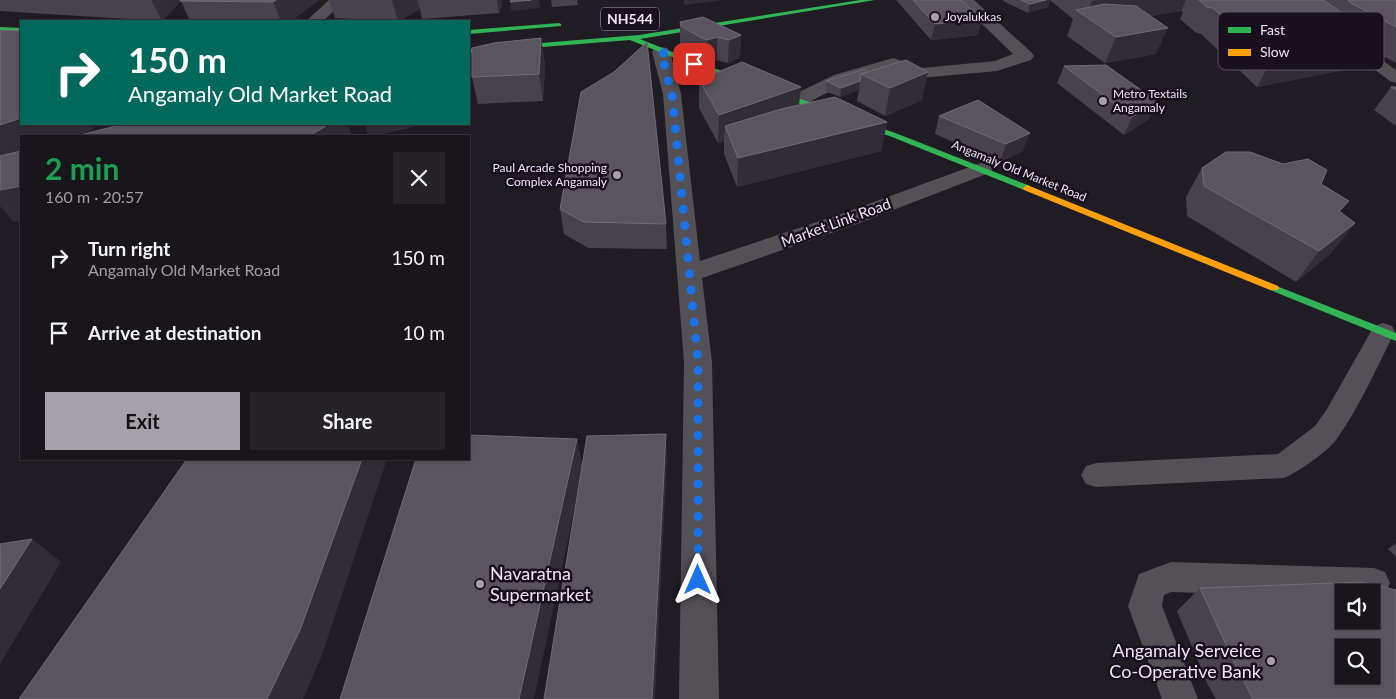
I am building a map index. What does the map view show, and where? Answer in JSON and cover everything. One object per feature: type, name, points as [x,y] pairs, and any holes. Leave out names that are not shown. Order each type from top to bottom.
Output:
[{"type":"main road","name":"NH544","points":[[470,51],[630,37],[872,0]]},
{"type":"main road","points":[[470,32],[568,25]]},
{"type":"main road","points":[[0,29],[20,30]]},
{"type":"main road","name":"Angamaly Old Market Road","points":[[630,37],[661,52],[800,101],[982,169],[1097,218],[1390,334]]},
{"type":"main road","points":[[470,55],[501,49]]},
{"type":"main road","points":[[113,135],[124,128]]},
{"type":"street","points":[[315,20],[338,0]]},
{"type":"street","points":[[800,101],[840,79],[893,63],[920,73],[997,66],[1025,56],[965,0]]},
{"type":"street","points":[[661,52],[672,94],[698,362],[698,699]]},
{"type":"street","name":"Market Link Road","points":[[689,274],[849,219],[982,169]]},
{"type":"lane","points":[[1288,0],[1305,12]]},
{"type":"lane","points":[[1384,69],[1396,78]]},
{"type":"lane","points":[[1096,475],[1284,466],[1324,434],[1390,334]]},
{"type":"lane","points":[[1180,699],[1145,606],[1150,585],[1171,577],[1374,583]]},
{"type":"building","points":[[181,0],[276,0],[273,2]]},
{"type":"building","points":[[511,0],[531,0],[510,2]]},
{"type":"building","points":[[913,0],[961,0],[982,19],[935,24]]},
{"type":"building","points":[[1021,0],[1046,0],[1030,4]]},
{"type":"building","points":[[1199,0],[1323,0],[1341,12],[1218,12],[1213,8],[1207,7]]},
{"type":"building","points":[[1348,0],[1396,0],[1396,27],[1384,21],[1384,12],[1368,12]]},
{"type":"building","points":[[1104,4],[1136,6],[1168,28],[1116,37],[1076,10]]},
{"type":"building","points":[[703,17],[741,35],[729,40],[717,37],[707,40],[681,26],[680,22]]},
{"type":"building","points":[[0,30],[20,31],[20,118],[0,125]]},
{"type":"building","points":[[541,38],[539,74],[472,77],[472,48],[494,43]]},
{"type":"building","name":"Paul Arcade Shopping Complex Angamaly","points":[[647,42],[666,224],[584,222],[560,209],[581,92],[614,72]]},
{"type":"building","points":[[906,60],[928,72],[890,88],[861,74]]},
{"type":"building","points":[[742,62],[801,87],[719,115],[699,80]]},
{"type":"building","points":[[1106,65],[1158,102],[1132,117],[1064,66]]},
{"type":"building","points":[[865,69],[868,72],[861,74],[860,81],[841,88],[826,81]]},
{"type":"building","points":[[835,97],[887,122],[738,158],[725,126],[781,109]]},
{"type":"building","points":[[978,100],[1030,133],[1006,144],[939,116]]},
{"type":"building","points":[[120,125],[327,125],[311,135],[80,135]]},
{"type":"building","points":[[20,151],[20,186],[0,190],[0,156]]},
{"type":"building","points":[[1226,152],[1250,152],[1283,164],[1308,159],[1327,170],[1321,184],[1349,201],[1339,211],[1355,223],[1319,251],[1204,186],[1202,168]]},
{"type":"building","points":[[666,434],[652,699],[544,699],[587,436]]},
{"type":"building","name":"Navaratna Supermarket","points":[[470,435],[577,439],[519,699],[340,699],[416,460],[470,460]]},
{"type":"building","points":[[186,460],[362,460],[300,630],[267,699],[19,699]]},
{"type":"building","points":[[32,539],[0,589],[0,544]]},
{"type":"building","name":"Angamaly Serveice Co-Operative Bank","points":[[1361,582],[1370,584],[1335,584],[1335,629],[1380,629],[1380,586],[1396,590],[1396,699],[1253,699],[1200,588]]},
{"type":"traffic: fast","points":[[470,51],[639,37],[872,0]]},
{"type":"traffic: fast","points":[[470,32],[559,25]]},
{"type":"traffic: fast","points":[[0,29],[20,30]]},
{"type":"traffic: fast","points":[[630,37],[695,64],[895,135],[1027,188]]},
{"type":"traffic: fast","points":[[112,135],[120,125]]},
{"type":"traffic: fast","points":[[1274,288],[1396,337]]},
{"type":"traffic: slow","points":[[1027,188],[1274,288]]},
{"type":"place","name":"Joyalukkas","points":[[935,17]]},
{"type":"place","name":"Metro Textails Angamaly","points":[[1103,101]]},
{"type":"place","name":"Paul Arcade Shopping Complex Angamaly","points":[[617,175]]},
{"type":"place","name":"Navaratna Supermarket","points":[[480,584]]},
{"type":"place","name":"Angamaly Serveice Co-Operative Bank","points":[[1271,661]]},
{"type":"route","points":[[694,64],[661,52],[672,94],[698,362],[698,580]]}]
